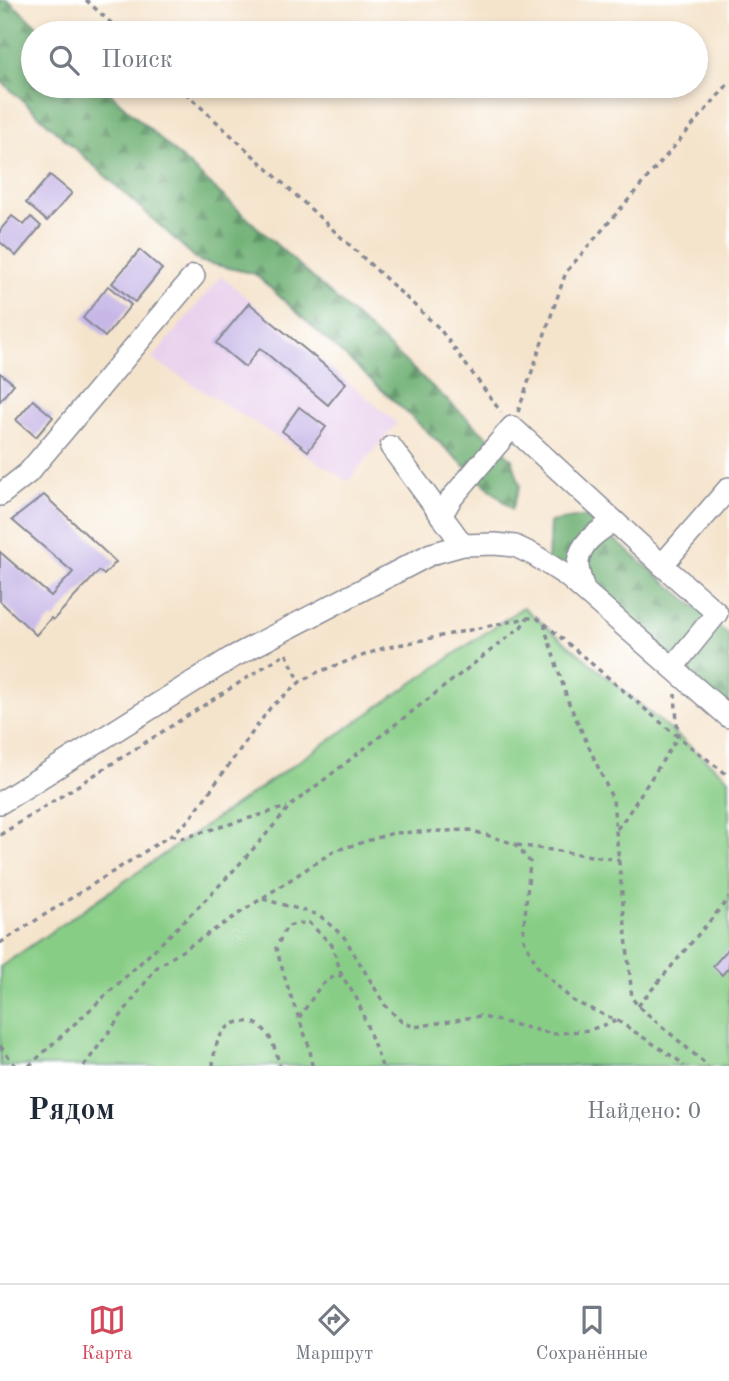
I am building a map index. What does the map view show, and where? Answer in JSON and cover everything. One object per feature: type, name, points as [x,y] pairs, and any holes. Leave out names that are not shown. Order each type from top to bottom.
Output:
[{"type":"street","points":[[0,495],[28,473],[194,276]]},
{"type":"street","points":[[441,516],[451,499],[512,427],[717,613],[673,667]]},
{"type":"street","points":[[391,447],[463,545]]},
{"type":"street","points":[[662,565],[729,488]]},
{"type":"street","points":[[584,590],[578,564],[583,547],[593,535],[614,521]]},
{"type":"street","points":[[0,803],[231,658],[431,554],[463,545],[515,546],[567,576],[729,717]]},
{"type":"path","points":[[86,0],[109,21]]},
{"type":"path","points":[[512,427],[566,272],[729,82]]},
{"type":"path","points":[[191,98],[439,328],[512,427]]},
{"type":"path","points":[[29,1066],[188,918],[271,830],[289,807],[521,627],[527,618]]},
{"type":"path","points":[[0,943],[171,835],[189,820],[270,708],[300,682],[318,672],[384,648],[537,618],[678,737],[729,776]]},
{"type":"path","points":[[545,624],[568,701],[612,800],[632,999],[708,1066]]},
{"type":"path","points":[[0,835],[286,653],[300,682]]},
{"type":"path","points":[[616,830],[678,737],[676,696],[665,677],[673,667]]},
{"type":"path","points":[[171,835],[183,838],[289,807]]},
{"type":"path","points":[[84,1066],[156,968],[334,852],[393,833],[470,830],[515,844],[619,860]]},
{"type":"path","points":[[515,844],[530,862],[523,937],[537,966],[573,1002],[618,1021],[684,1066]]},
{"type":"path","points":[[638,1006],[729,898]]},
{"type":"path","points":[[262,899],[318,915],[344,937],[385,1005],[402,1022],[415,1027],[479,1016],[553,1034],[589,1030],[618,1021]]},
{"type":"path","points":[[312,1066],[310,1049],[276,948],[287,926],[308,922],[332,945],[342,976],[356,999],[382,1066]]},
{"type":"path","points":[[298,1018],[321,985],[336,975],[342,976]]},
{"type":"path","points":[[213,1066],[219,1036],[231,1024],[247,1021],[260,1026],[272,1041],[280,1066]]},
{"type":"path","points":[[0,1046],[16,1066]]},
{"type":"shaded area","points":[[221,276],[397,423],[348,481],[152,359]]},
{"type":"green space","points":[[0,0],[8,0],[32,21],[21,21],[21,98],[115,98],[512,459],[520,486],[512,509],[255,274],[199,261],[0,80]]},
{"type":"green space","points":[[586,516],[729,635],[729,714],[548,562],[550,522]]},
{"type":"green space","points":[[523,607],[729,779],[729,1066],[0,1066],[0,967]]},
{"type":"building","points":[[50,175],[72,193],[47,221],[26,203]]},
{"type":"building","points":[[12,216],[24,225],[31,217],[41,226],[16,256],[0,242],[0,230]]},
{"type":"building","points":[[140,250],[162,269],[135,302],[112,283]]},
{"type":"building","points":[[108,286],[131,305],[105,337],[83,318]]},
{"type":"building","points":[[249,303],[346,383],[328,405],[260,348],[245,367],[216,343]]},
{"type":"building","points":[[0,373],[14,384],[0,401]]},
{"type":"building","points":[[33,400],[53,417],[36,437],[16,420]]},
{"type":"building","points":[[299,407],[326,427],[308,451],[282,431]]},
{"type":"building","points":[[44,495],[116,562],[104,575],[99,571],[36,635],[0,601],[0,552],[51,596],[73,572],[12,520]]},
{"type":"building","points":[[729,948],[729,967],[722,975],[713,966]]}]
